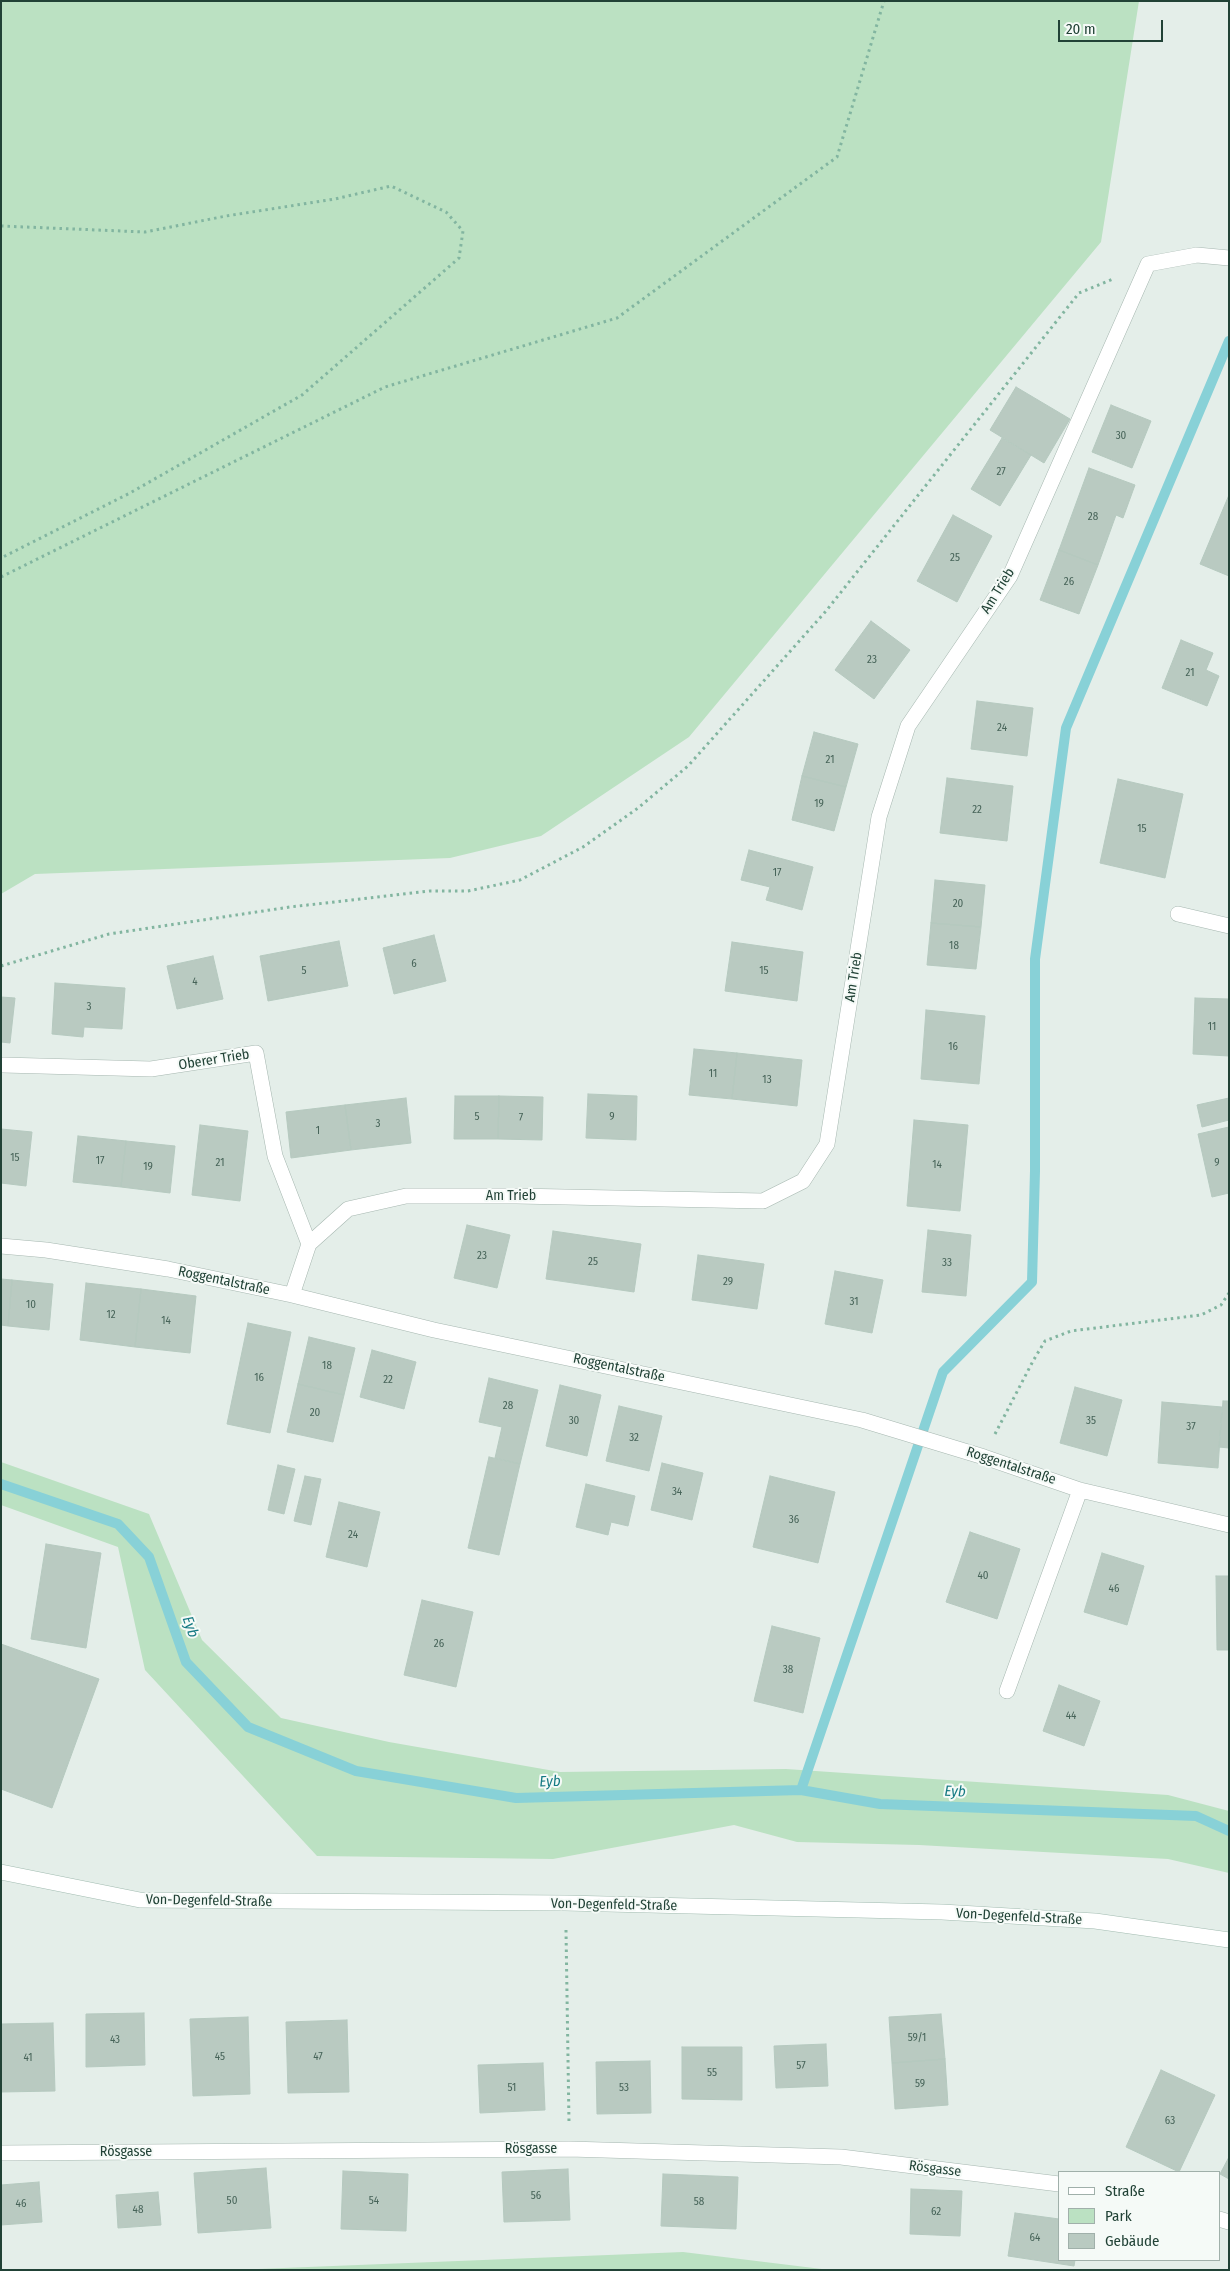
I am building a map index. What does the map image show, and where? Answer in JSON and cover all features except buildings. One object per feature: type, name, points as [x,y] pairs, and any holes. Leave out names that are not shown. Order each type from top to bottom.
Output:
[{"type":"street","points":[[1148,264],[1197,255],[1229,258]]},
{"type":"street","name":"Am Trieb","points":[[292,1295],[309,1244],[348,1209],[406,1196],[526,1196],[763,1201],[803,1181],[827,1144],[879,817],[908,726],[1010,576],[1148,264]]},
{"type":"street","points":[[1178,914],[1229,926]]},
{"type":"street","name":"Oberer Trieb","points":[[3,1065],[151,1070],[256,1053],[275,1156],[309,1244]]},
{"type":"street","name":"Roggentalstraße","points":[[1,1246],[46,1250],[168,1269],[292,1295],[434,1330],[862,1420],[984,1457],[1080,1490],[1229,1525]]},
{"type":"street","points":[[1007,1692],[1080,1490]]},
{"type":"street","name":"Von-Degenfeld-Straße","points":[[1,1872],[140,1900],[565,1903],[952,1913],[1094,1921],[1229,1940]]},
{"type":"street","name":"Rösgasse","points":[[1,2153],[569,2149],[841,2157],[1058,2184]]},
{"type":"path","points":[[1,577],[385,387],[617,318],[837,157],[884,1]]},
{"type":"path","points":[[1,226],[145,232],[226,216],[335,199],[391,186],[446,212],[463,232],[459,258],[302,396],[130,493],[1,558]]},
{"type":"path","points":[[1,966],[109,934],[290,907],[430,891],[468,891],[520,880],[583,847],[638,808],[695,759],[826,611],[1079,293],[1148,264]]},
{"type":"path","points":[[984,1457],[1032,1361],[1045,1340],[1071,1331],[1201,1315],[1220,1305],[1229,1293]]},
{"type":"path","points":[[565,1903],[569,2149]]},
{"type":"green space","points":[[1,1],[1139,1],[1101,242],[689,737],[541,836],[450,858],[35,874],[1,894]]},
{"type":"green space","points":[[1,1462],[149,1514],[202,1640],[281,1718],[389,1742],[560,1772],[786,1769],[1168,1795],[1229,1811],[1229,1873],[1168,1859],[919,1845],[797,1842],[734,1825],[553,1859],[317,1856],[145,1670],[118,1547],[1,1505]]},
{"type":"green space","points":[[683,2252],[830,2270],[233,2270]]},
{"type":"waterway","points":[[801,1790],[943,1372],[1032,1282],[1035,1171],[1035,959],[1066,728],[1229,341]]},
{"type":"waterway","name":"Eyb","points":[[1,1484],[118,1524],[149,1557],[186,1662],[248,1727],[356,1771],[516,1798],[801,1790],[880,1804],[1196,1816],[1229,1831]]}]
